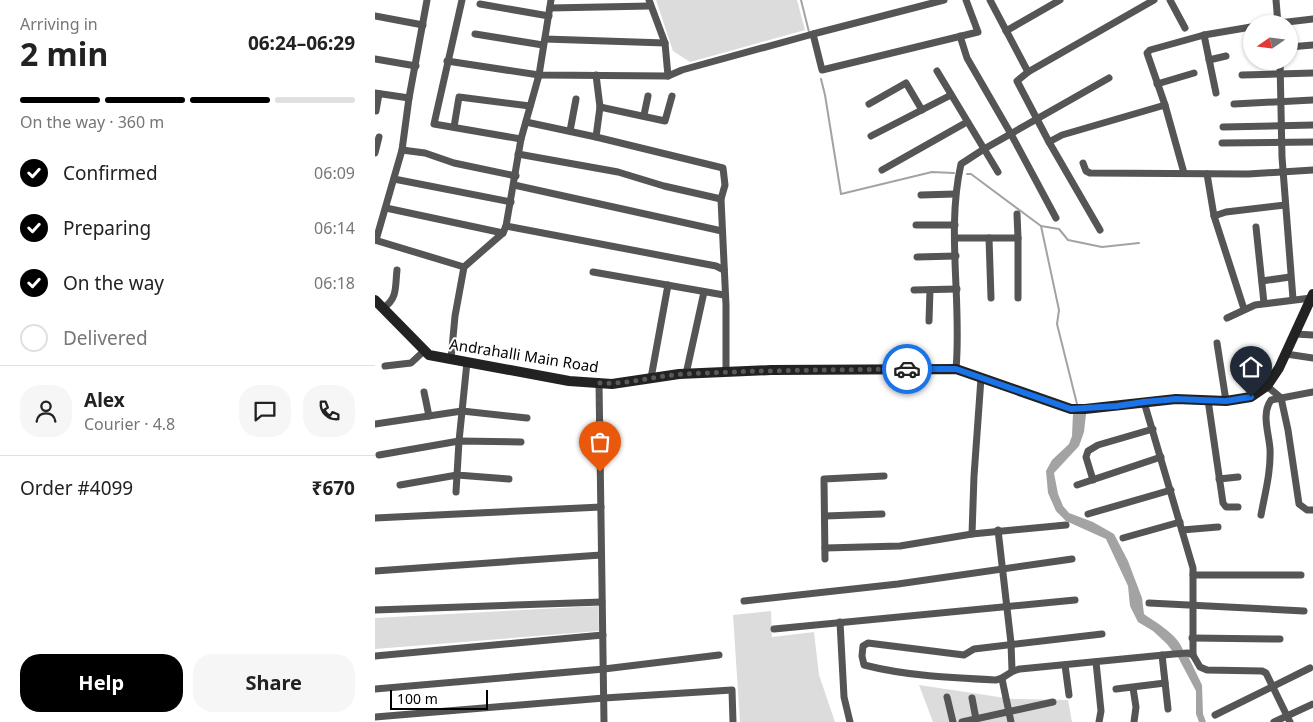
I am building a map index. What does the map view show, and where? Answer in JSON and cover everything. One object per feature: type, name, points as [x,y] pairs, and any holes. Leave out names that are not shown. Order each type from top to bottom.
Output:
[{"type":"main road","name":"Andrahalli Main Road","points":[[424,352],[434,356],[569,381],[612,384],[686,374],[771,370],[956,369],[1071,409],[1176,399],[1226,401],[1251,397],[1267,386],[1279,368],[1312,296]]},
{"type":"main road","points":[[375,300],[424,352]]},
{"type":"street","points":[[427,0],[409,98],[402,150],[376,240],[464,267]]},
{"type":"street","points":[[462,0],[434,124],[521,139]]},
{"type":"street","points":[[447,62],[539,75],[668,76],[699,65],[944,0]]},
{"type":"street","points":[[813,34],[822,70],[978,32],[966,0]]},
{"type":"street","points":[[1007,31],[1061,0]]},
{"type":"street","points":[[1100,230],[1049,142],[1017,81],[1028,72],[1154,0]]},
{"type":"street","points":[[1170,0],[1185,28]]},
{"type":"street","points":[[1276,0],[1276,15]]},
{"type":"street","points":[[992,1],[1028,72]]},
{"type":"street","points":[[451,359],[455,316],[464,267],[505,229],[516,176],[521,139],[539,75],[551,4],[649,3],[665,43],[668,76]]},
{"type":"street","points":[[480,4],[549,16]]},
{"type":"street","points":[[375,16],[423,25]]},
{"type":"street","points":[[1298,21],[1313,19]]},
{"type":"street","points":[[1184,173],[1165,105],[1147,53],[1150,50],[1204,36],[1243,29]]},
{"type":"street","points":[[475,34],[544,42],[665,43]]},
{"type":"street","points":[[960,36],[967,58],[1011,134],[1056,218]]},
{"type":"street","points":[[1204,36],[1216,93]]},
{"type":"street","points":[[1298,46],[1313,45]]},
{"type":"street","points":[[1209,60],[1226,56]]},
{"type":"street","points":[[375,59],[416,66]]},
{"type":"street","points":[[1279,70],[1283,172],[1293,299]]},
{"type":"street","points":[[937,71],[998,172]]},
{"type":"street","points":[[1157,84],[1194,73]]},
{"type":"street","points":[[1242,75],[1313,73]]},
{"type":"street","points":[[596,76],[600,106],[596,137]]},
{"type":"street","points":[[956,369],[959,339],[955,194],[961,164],[1109,78]]},
{"type":"street","points":[[869,104],[906,84],[922,110]]},
{"type":"street","points":[[376,111],[377,94],[409,98]]},
{"type":"street","points":[[871,136],[951,95]]},
{"type":"street","points":[[643,115],[648,96]]},
{"type":"street","points":[[600,106],[665,121],[672,96]]},
{"type":"street","points":[[454,127],[459,97],[530,106]]},
{"type":"street","points":[[570,131],[576,99]]},
{"type":"street","points":[[1234,104],[1313,100]]},
{"type":"street","points":[[1049,142],[1061,134],[1165,105]]},
{"type":"street","points":[[526,122],[723,168],[725,185],[721,199],[724,295],[726,305],[726,372]]},
{"type":"street","points":[[882,170],[967,122]]},
{"type":"street","points":[[1223,127],[1313,125]]},
{"type":"street","points":[[375,153],[379,137]]},
{"type":"street","points":[[1223,143],[1313,142]]},
{"type":"street","points":[[402,150],[425,153],[454,163],[516,176]]},
{"type":"street","points":[[518,154],[617,172],[664,186],[721,199]]},
{"type":"street","points":[[1083,163],[1085,171],[1091,173],[1207,174],[1313,170]]},
{"type":"street","points":[[1207,174],[1214,216],[1243,309]]},
{"type":"street","points":[[394,179],[511,202]]},
{"type":"street","points":[[514,185],[722,231]]},
{"type":"street","points":[[921,195],[955,194]]},
{"type":"street","points":[[1214,216],[1226,212],[1285,205]]},
{"type":"street","points":[[386,208],[717,266],[724,270]]},
{"type":"street","points":[[1017,214],[1018,298]]},
{"type":"street","points":[[916,224],[955,225]]},
{"type":"street","points":[[1256,227],[1264,303]]},
{"type":"street","points":[[955,238],[1018,238]]},
{"type":"street","points":[[989,238],[991,298]]},
{"type":"street","points":[[917,256],[956,256]]},
{"type":"street","points":[[383,308],[393,298],[397,270]]},
{"type":"street","points":[[593,272],[724,295]]},
{"type":"street","points":[[1262,281],[1290,276]]},
{"type":"street","points":[[651,378],[668,285]]},
{"type":"street","points":[[914,290],[957,289]]},
{"type":"street","points":[[929,321],[930,290]]},
{"type":"street","points":[[686,374],[704,292]]},
{"type":"street","points":[[1227,318],[1243,309],[1264,303],[1312,296]]},
{"type":"street","points":[[1295,334],[1313,335]]},
{"type":"street","points":[[1217,343],[1226,401]]},
{"type":"street","points":[[385,366],[411,363],[424,352]]},
{"type":"street","points":[[1286,354],[1313,358]]},
{"type":"street","points":[[456,492],[467,362]]},
{"type":"street","points":[[972,534],[981,378]]},
{"type":"street","points":[[599,383],[604,722]]},
{"type":"street","points":[[1267,386],[1281,398],[1288,430],[1299,504],[1302,508],[1313,510]]},
{"type":"street","points":[[424,392],[429,416]]},
{"type":"street","points":[[1261,515],[1270,464],[1267,406],[1271,400],[1313,392]]},
{"type":"street","points":[[1208,400],[1219,479],[1225,506],[1238,507]]},
{"type":"street","points":[[1144,402],[1193,568],[1193,638],[1190,654],[1200,667],[1207,670],[1262,671],[1266,673],[1289,719]]},
{"type":"street","points":[[375,424],[462,411],[527,418]]},
{"type":"street","points":[[1093,480],[1086,457],[1088,451],[1098,445],[1153,429]]},
{"type":"street","points":[[379,455],[459,441],[521,442]]},
{"type":"street","points":[[1077,485],[1161,457]]},
{"type":"street","points":[[400,485],[457,475],[509,479]]},
{"type":"street","points":[[825,558],[824,479],[884,476]]},
{"type":"street","points":[[1219,479],[1238,477]]},
{"type":"street","points":[[1088,514],[1171,490]]},
{"type":"street","points":[[375,518],[601,507]]},
{"type":"street","points":[[825,516],[882,514]]},
{"type":"street","points":[[1123,538],[1179,522]]},
{"type":"street","points":[[825,548],[900,546],[998,530],[1066,525]]},
{"type":"street","points":[[1182,530],[1218,527]]},
{"type":"street","points":[[998,530],[1011,643],[1012,670]]},
{"type":"street","points":[[375,571],[601,555]]},
{"type":"street","points":[[744,601],[898,584],[1072,560]]},
{"type":"street","points":[[1193,575],[1301,574]]},
{"type":"street","points":[[775,629],[1075,600]]},
{"type":"street","points":[[375,610],[602,602]]},
{"type":"street","points":[[1149,603],[1304,611]]},
{"type":"street","points":[[840,622],[844,698],[850,722]]},
{"type":"street","points":[[1102,634],[1011,643],[974,649],[964,655],[873,642],[863,646],[863,662],[864,665],[877,668],[939,677],[996,680],[1002,679],[1012,670],[1190,654]]},
{"type":"street","points":[[375,656],[603,635]]},
{"type":"street","points":[[1193,638],[1279,639]]},
{"type":"street","points":[[375,689],[604,669],[719,655]]},
{"type":"street","points":[[1162,656],[1169,708]]},
{"type":"street","points":[[1095,662],[1101,712],[1099,722]]},
{"type":"street","points":[[1065,665],[1069,695]]},
{"type":"street","points":[[1215,715],[1310,668]]},
{"type":"street","points":[[1002,679],[1011,722]]},
{"type":"street","points":[[1116,689],[1165,683]]},
{"type":"street","points":[[1133,688],[1136,706],[1134,722]]},
{"type":"street","points":[[375,717],[406,718],[604,698],[732,690],[733,722]]},
{"type":"street","points":[[947,697],[953,722]]},
{"type":"street","points":[[972,698],[976,719]]},
{"type":"street","points":[[962,722],[1053,702]]},
{"type":"street","points":[[1274,722],[1289,719],[1313,704]]},
{"type":"shaded area","points":[[656,0],[797,0],[805,30],[690,62],[673,51]]},
{"type":"shaded area","points":[[1073,413],[1086,414],[1084,432],[1079,446],[1054,473],[1058,494],[1063,506],[1069,513],[1093,522],[1114,534],[1128,561],[1142,598],[1144,614],[1172,634],[1183,650],[1173,652],[1153,631],[1138,622],[1130,606],[1128,586],[1106,539],[1066,521],[1056,511],[1048,493],[1046,471],[1052,460],[1069,444],[1072,436]]},
{"type":"shaded area","points":[[598,606],[599,631],[375,649],[375,618]]},
{"type":"shaded area","points":[[771,611],[772,637],[814,632],[819,675],[835,722],[740,722],[733,615]]},
{"type":"shaded area","points":[[1188,656],[1202,685],[1203,714],[1206,722],[1199,722],[1196,714],[1196,691],[1178,657]]},
{"type":"shaded area","points":[[919,685],[1012,699],[1068,700],[1072,722],[933,722]]},
{"type":"waterway","points":[[801,0],[809,32]]},
{"type":"waterway","points":[[821,79],[841,194],[932,172],[954,173]]},
{"type":"waterway","points":[[967,174],[971,174],[1041,226],[1059,229],[1068,240],[1102,247],[1139,243]]},
{"type":"waterway","points":[[1041,226],[1059,310],[1057,324],[1077,404]]},
{"type":"way so far","points":[[600,472],[599,383],[612,384],[679,374],[771,370],[907,369]]},
{"type":"route","points":[[907,369],[956,369],[1071,409],[1176,399],[1226,401],[1251,397]]}]
